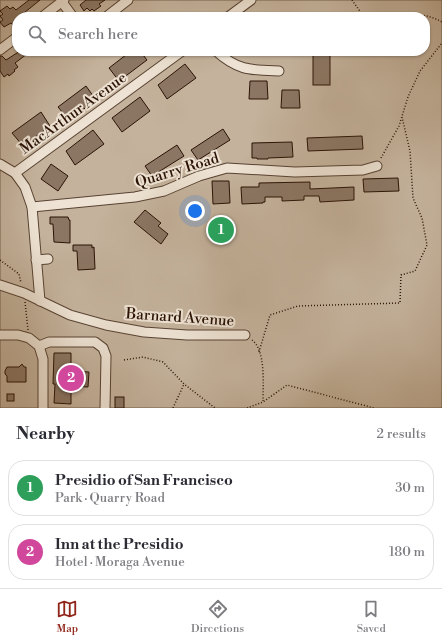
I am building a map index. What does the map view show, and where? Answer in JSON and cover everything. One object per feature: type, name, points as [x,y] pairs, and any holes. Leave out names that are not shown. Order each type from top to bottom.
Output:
[{"type":"street","points":[[112,12],[128,0]]},
{"type":"street","points":[[234,12],[250,0]]},
{"type":"street","points":[[49,12],[63,1],[70,12]]},
{"type":"street","points":[[0,50],[12,41]]},
{"type":"street","name":"MacArthur Avenue","points":[[0,164],[15,173],[175,56]]},
{"type":"street","points":[[222,56],[230,63],[250,70],[279,71]]},
{"type":"street","name":"Quarry Road","points":[[32,207],[135,197],[165,196],[199,176],[227,168],[295,172],[364,170],[377,166]]},
{"type":"street","points":[[15,173],[25,187],[32,207],[40,301]]},
{"type":"street","points":[[36,260],[48,259]]},
{"type":"street","name":"Barnard Avenue","points":[[0,285],[24,293],[70,315],[106,325],[144,332],[187,335],[245,336]]},
{"type":"street","points":[[0,335],[18,335],[30,338],[39,346],[43,360],[43,408]]},
{"type":"street","points":[[39,346],[49,342],[95,342],[103,348],[106,356],[102,396],[105,408]]},
{"type":"path","points":[[352,0],[360,12]]},
{"type":"path","points":[[430,17],[442,22]]},
{"type":"path","points":[[377,166],[399,126],[408,97],[420,71],[442,43]]},
{"type":"path","points":[[259,352],[270,315],[298,306],[400,303],[401,275],[415,271],[427,245],[422,218],[413,198],[410,151],[402,116]]},
{"type":"path","points":[[0,260],[19,274],[24,293],[30,338]]},
{"type":"path","name":"Barnard Avenue","points":[[245,336],[254,342],[263,366],[263,402]]},
{"type":"path","points":[[124,360],[143,357],[163,362],[184,384],[215,408]]},
{"type":"path","points":[[173,408],[184,384]]},
{"type":"path","points":[[247,408],[263,402],[288,385],[374,408]]},
{"type":"shaded area","points":[[0,0],[442,0],[442,408],[0,408]]},
{"type":"building","points":[[29,0],[40,0],[25,12],[12,12],[12,24],[11,23],[4,27],[0,22],[3,20],[0,16],[3,14],[0,11],[7,6],[10,9],[13,7],[16,10]]},
{"type":"building","points":[[86,0],[105,0],[99,4],[101,6],[94,11],[92,9],[90,11],[87,8],[84,11],[80,5]]},
{"type":"building","points":[[0,56],[6,60],[12,56],[24,56],[15,63],[18,67],[14,70],[15,71],[9,76],[8,74],[4,77],[0,71]]},
{"type":"building","points":[[125,56],[144,56],[147,60],[119,81],[109,68]]},
{"type":"building","points":[[313,56],[330,56],[330,85],[313,85]]},
{"type":"building","points":[[185,64],[196,78],[167,99],[158,85]]},
{"type":"building","points":[[250,81],[267,81],[268,99],[249,99]]},
{"type":"building","points":[[86,86],[96,100],[69,120],[58,107]]},
{"type":"building","points":[[282,90],[299,90],[300,108],[281,108]]},
{"type":"building","points":[[140,97],[150,111],[122,132],[112,118]]},
{"type":"building","points":[[41,112],[50,126],[23,146],[12,133]]},
{"type":"building","points":[[223,129],[230,140],[198,160],[191,150]]},
{"type":"building","points":[[93,130],[104,144],[75,165],[66,151]]},
{"type":"building","points":[[362,136],[363,149],[308,151],[307,138]]},
{"type":"building","points":[[292,142],[293,157],[268,159],[252,158],[252,143]]},
{"type":"building","points":[[177,145],[184,156],[152,176],[145,166]]},
{"type":"building","points":[[51,164],[68,176],[58,191],[41,179]]},
{"type":"building","points":[[398,178],[399,191],[364,192],[363,179]]},
{"type":"building","points":[[212,181],[229,181],[230,203],[213,204]]},
{"type":"building","points":[[310,182],[310,189],[354,187],[354,200],[320,202],[319,196],[304,196],[304,200],[282,201],[282,197],[265,197],[265,202],[263,203],[242,204],[241,187],[259,187],[259,183]]},
{"type":"building","points":[[145,210],[161,223],[158,226],[168,234],[161,244],[134,222]]},
{"type":"building","points":[[50,217],[68,217],[70,220],[70,243],[54,242],[53,224],[50,224]]},
{"type":"building","points":[[73,245],[92,245],[92,248],[94,247],[95,269],[78,270],[77,251],[73,251]]},
{"type":"building","points":[[54,353],[71,353],[71,371],[89,372],[88,387],[71,386],[71,404],[54,403]]},
{"type":"building","points":[[22,364],[26,367],[26,382],[7,382],[5,371],[7,367],[19,367]]},
{"type":"building","points":[[7,394],[14,394],[14,401],[7,401]]},
{"type":"building","points":[[115,397],[124,397],[124,408],[115,408]]},
{"type":"place","name":"Presidio of San Francisco","points":[[221,230]]},
{"type":"place","name":"Inn at the Presidio","points":[[71,378]]}]
